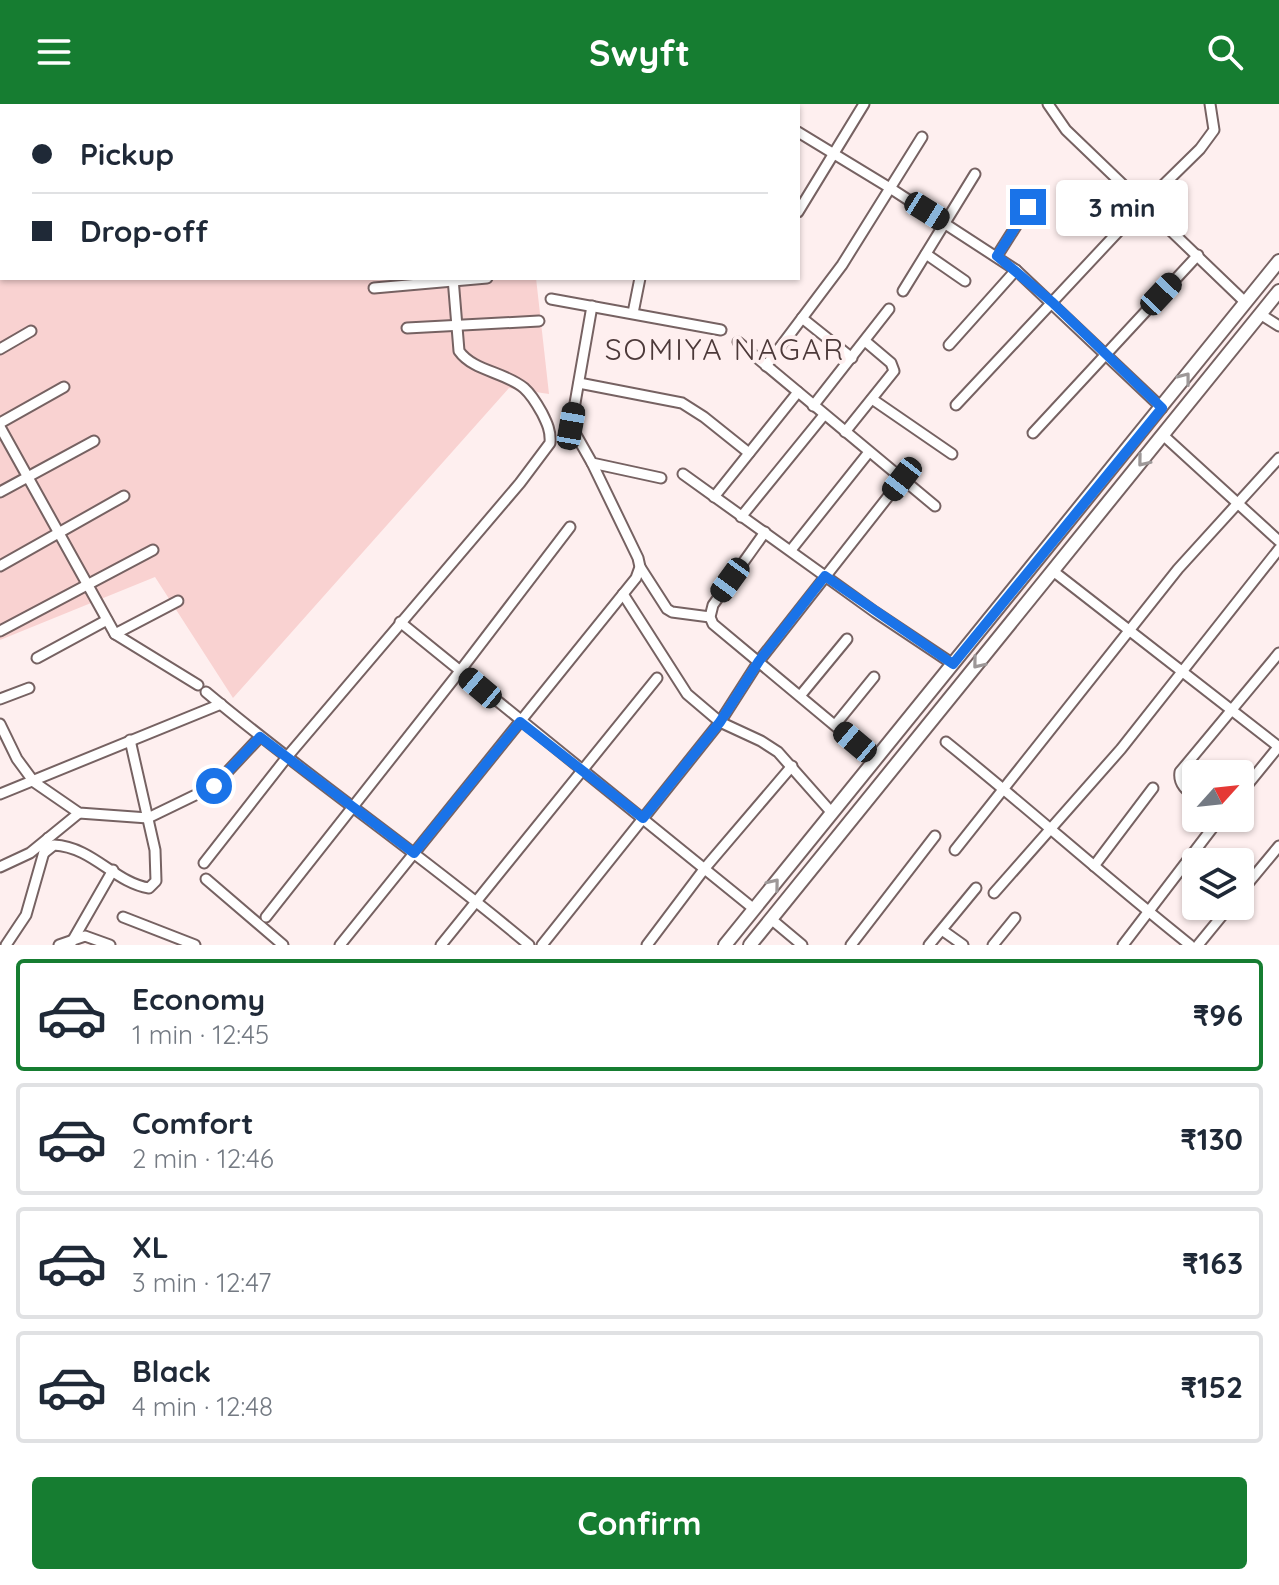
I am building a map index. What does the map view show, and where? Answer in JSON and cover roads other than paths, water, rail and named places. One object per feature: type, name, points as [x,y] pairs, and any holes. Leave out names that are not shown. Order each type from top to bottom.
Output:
[{"type":"main road","points":[[725,945],[1279,261]]},
{"type":"main road","points":[[750,945],[1279,291]]},
{"type":"street","points":[[800,209],[864,104]]},
{"type":"street","points":[[1048,104],[1066,130],[1245,302]]},
{"type":"street","points":[[956,405],[1210,136],[1215,123],[1210,104]]},
{"type":"street","points":[[800,133],[1016,270],[1162,408]]},
{"type":"street","points":[[766,366],[842,265],[922,137]]},
{"type":"street","points":[[903,291],[975,174]]},
{"type":"street","points":[[997,256],[1028,207]]},
{"type":"street","points":[[926,254],[965,281]]},
{"type":"street","points":[[1033,433],[1198,255]]},
{"type":"street","points":[[949,345],[1016,270]]},
{"type":"street","points":[[204,863],[287,757],[520,483],[550,443],[549,428],[525,389],[463,356],[457,344],[453,280],[374,288]]},
{"type":"street","points":[[633,313],[640,280]]},
{"type":"street","points":[[551,299],[721,330]]},
{"type":"street","points":[[592,306],[571,426],[592,463],[640,567],[667,609],[710,617]]},
{"type":"street","points":[[813,406],[889,309]]},
{"type":"street","points":[[1260,314],[1279,326]]},
{"type":"street","points":[[802,318],[852,358]]},
{"type":"street","points":[[407,328],[539,321]]},
{"type":"street","points":[[0,349],[31,331]]},
{"type":"street","points":[[845,432],[891,376],[894,367],[865,341]]},
{"type":"street","points":[[738,342],[935,506]]},
{"type":"street","points":[[579,383],[682,403],[749,453]]},
{"type":"street","points":[[64,387],[0,425],[115,634],[202,688],[260,737],[476,900],[529,945]]},
{"type":"street","points":[[714,497],[798,392]]},
{"type":"street","points":[[872,399],[952,454]]},
{"type":"street","points":[[741,517],[824,415]]},
{"type":"street","points":[[1164,436],[1279,541]]},
{"type":"street","points":[[0,492],[94,441]]},
{"type":"street","points":[[791,550],[869,452]]},
{"type":"street","points":[[955,850],[1178,569],[1279,458]]},
{"type":"street","points":[[592,463],[661,478]]},
{"type":"street","points":[[683,474],[953,664]]},
{"type":"street","points":[[542,945],[720,722],[759,661],[902,479]]},
{"type":"street","points":[[0,566],[124,496]]},
{"type":"street","points":[[266,917],[570,527]]},
{"type":"street","points":[[765,532],[713,605],[710,617],[718,630],[875,759]]},
{"type":"street","points":[[994,893],[1121,749],[1279,549]]},
{"type":"street","points":[[0,631],[153,550]]},
{"type":"street","points":[[340,945],[636,578],[640,567]]},
{"type":"street","points":[[1053,571],[1279,747],[1254,777]]},
{"type":"street","points":[[623,594],[687,694],[720,722],[761,741],[792,766],[832,813]]},
{"type":"street","points":[[115,634],[178,601]]},
{"type":"street","points":[[37,658],[107,620]]},
{"type":"street","points":[[400,622],[754,909]]},
{"type":"street","points":[[800,696],[847,639]]},
{"type":"street","points":[[1190,760],[1279,653]]},
{"type":"street","points":[[835,725],[874,677]]},
{"type":"street","points":[[441,945],[657,678]]},
{"type":"street","points":[[0,699],[29,688]]},
{"type":"street","points":[[0,794],[221,704]]},
{"type":"street","points":[[0,724],[17,759],[34,782],[79,813],[148,818],[214,786],[260,737]]},
{"type":"street","points":[[44,853],[54,845],[69,846],[138,886],[149,888],[156,881],[155,850],[130,740]]},
{"type":"street","points":[[946,742],[1190,945]]},
{"type":"street","points":[[647,945],[705,868],[792,766]]},
{"type":"street","points":[[1094,866],[1153,788]]},
{"type":"street","points":[[0,867],[30,853],[79,813]]},
{"type":"street","points":[[1123,945],[1209,832]]},
{"type":"street","points":[[851,945],[935,836]]},
{"type":"street","points":[[6,945],[26,915],[48,838]]},
{"type":"street","points":[[1254,876],[1279,846]]},
{"type":"street","points":[[70,944],[113,870]]},
{"type":"street","points":[[206,879],[283,945]]},
{"type":"street","points":[[929,945],[976,888]]},
{"type":"street","points":[[123,917],[195,945]]},
{"type":"street","points":[[993,945],[1015,918]]},
{"type":"street","points":[[771,919],[802,945]]},
{"type":"street","points":[[1198,945],[1219,920]]},
{"type":"street","points":[[942,930],[963,945]]},
{"type":"street","points":[[59,945],[70,944],[85,936],[110,945]]},
{"type":"district","name":"SOMIYA NAGAR","points":[[725,349]]}]
